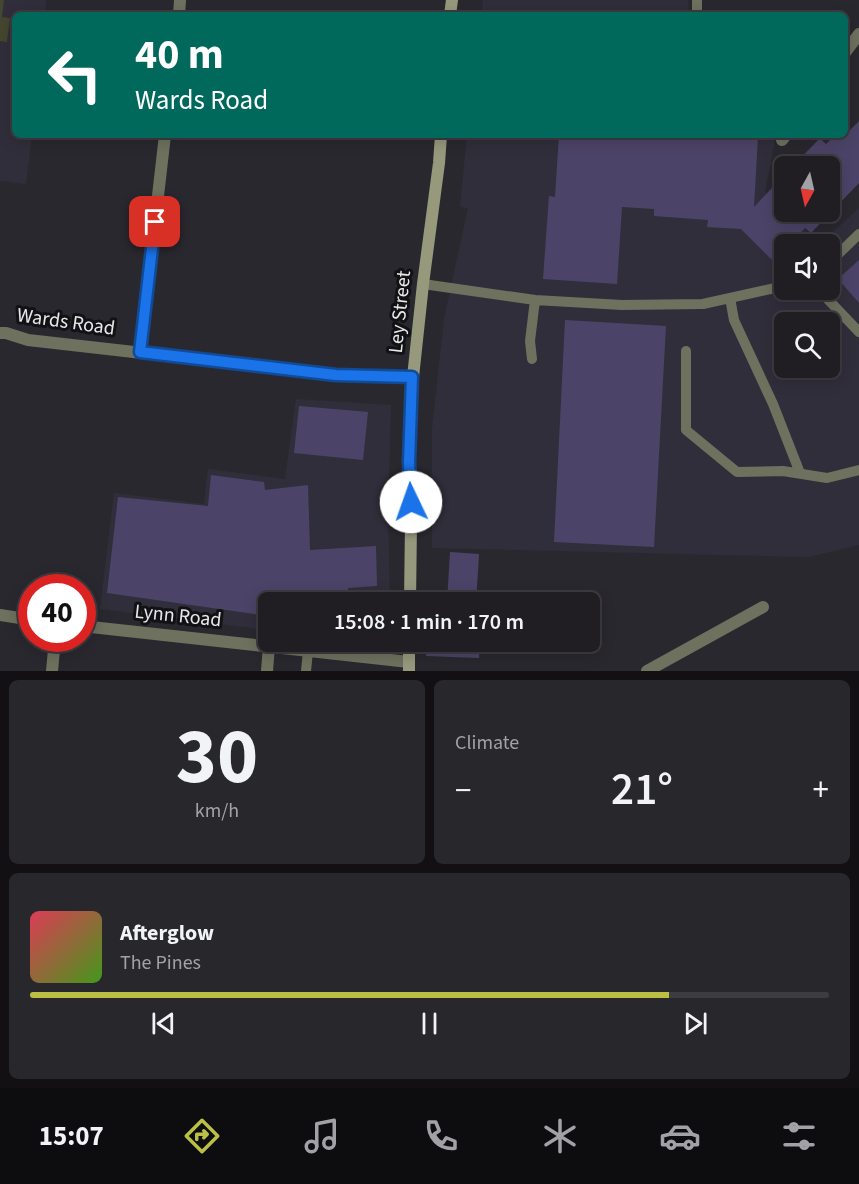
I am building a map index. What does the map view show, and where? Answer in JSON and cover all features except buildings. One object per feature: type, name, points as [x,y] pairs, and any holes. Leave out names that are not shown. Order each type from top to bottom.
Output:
[{"type":"street","points":[[848,49],[859,34]]},
{"type":"street","points":[[140,352],[165,138]]},
{"type":"street","name":"Ley Street","points":[[410,592],[409,462],[412,377],[441,138]]},
{"type":"street","name":"Wards Road","points":[[0,333],[28,340],[336,375],[412,377]]},
{"type":"street","points":[[647,671],[763,607]]},
{"type":"street","points":[[0,615],[18,618]]},
{"type":"street","name":"Lynn Road","points":[[96,627],[258,645]]},
{"type":"street","points":[[52,671],[54,652]]},
{"type":"street","points":[[267,671],[269,652]]},
{"type":"street","name":"Lynn Road","points":[[315,652],[409,666]]},
{"type":"lane","points":[[840,252],[859,234]]},
{"type":"lane","points":[[423,284],[536,300],[622,305],[703,304],[774,288]]},
{"type":"lane","points":[[730,298],[734,320],[773,404],[800,473]]},
{"type":"lane","points":[[532,359],[530,341],[536,300]]},
{"type":"lane","points":[[829,300],[859,332]]},
{"type":"lane","points":[[686,351],[686,430],[736,472],[783,471],[827,478],[859,470]]},
{"type":"lane","points":[[306,671],[308,652]]},
{"type":"shaded area","points":[[0,0],[46,0],[45,12],[12,12],[12,138],[32,138],[26,184],[0,181]]},
{"type":"shaded area","points":[[483,0],[688,0],[689,12],[481,12]]},
{"type":"shaded area","points":[[467,138],[775,138],[765,192],[774,201],[774,222],[796,222],[810,234],[774,234],[774,300],[840,300],[840,234],[831,234],[859,208],[859,545],[809,557],[432,548],[432,429],[444,319],[468,208],[460,207]]},
{"type":"shaded area","points":[[296,399],[391,405],[388,514],[390,592],[258,592],[258,629],[100,609],[114,493],[204,504],[208,469],[285,479]]},
{"type":"green space","points":[[0,0],[4,0],[2,17],[10,18],[7,42],[0,41]]},
{"type":"route","points":[[155,222],[140,352],[336,375],[412,377],[409,462],[411,502]]}]
